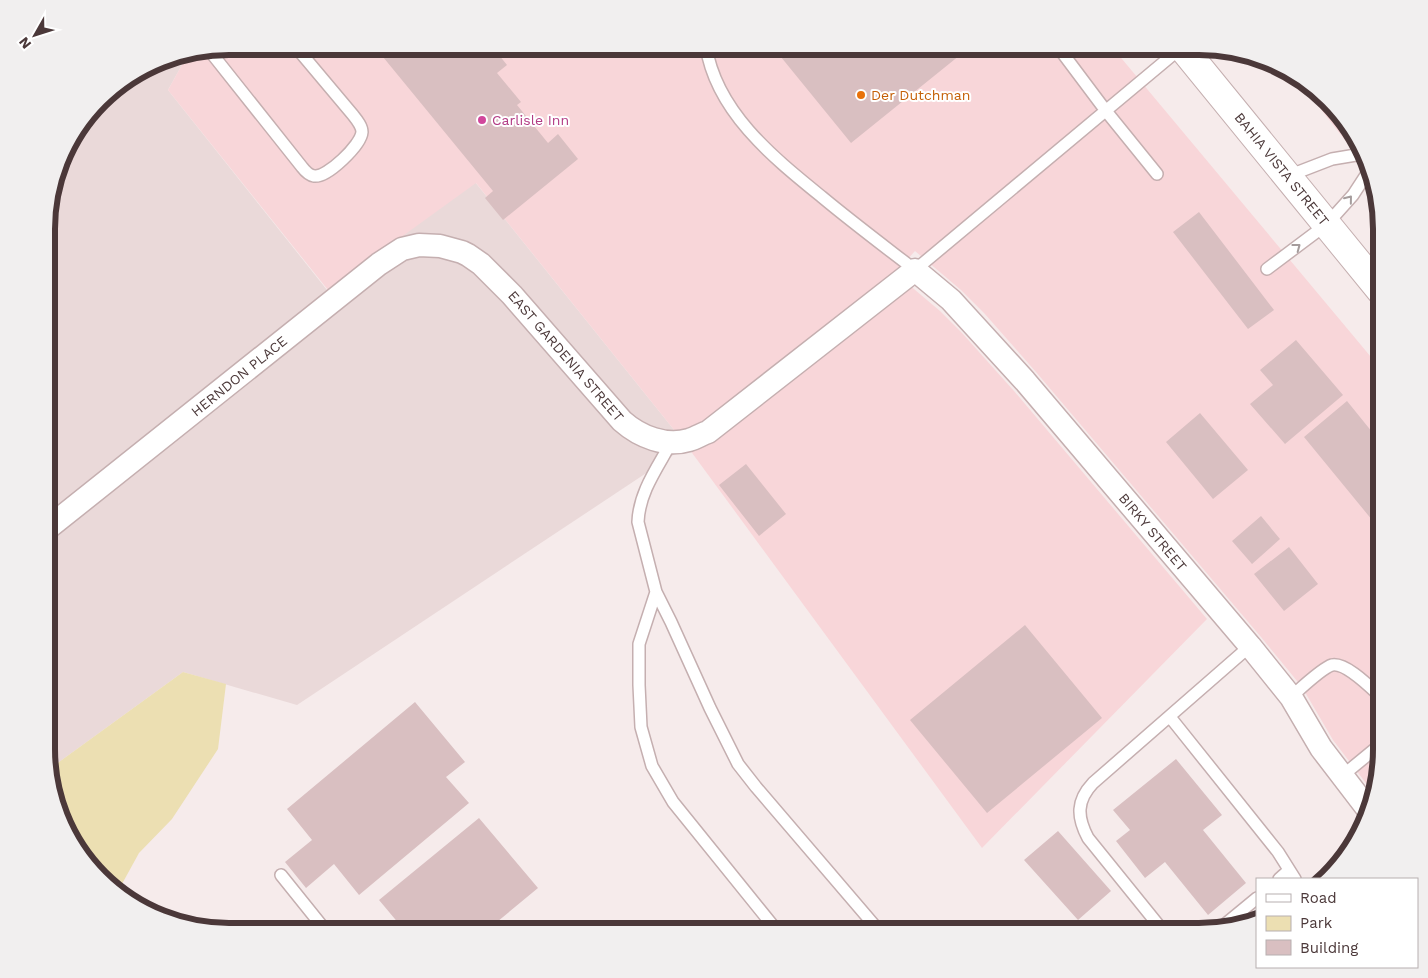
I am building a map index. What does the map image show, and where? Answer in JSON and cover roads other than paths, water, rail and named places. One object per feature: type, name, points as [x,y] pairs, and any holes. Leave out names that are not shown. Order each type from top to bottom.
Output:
[{"type":"street","name":"BAHIA VISTA STREET","points":[[1189,55],[1373,281]]},
{"type":"street","name":"HERNDON PLACE","points":[[55,522],[379,264],[402,250],[419,245],[440,246]]},
{"type":"street","name":"EAST GARDENIA STREET","points":[[440,246],[462,252],[499,280],[629,427],[648,438],[666,442],[688,440],[708,432],[915,270]]},
{"type":"street","name":"BIRKY STREET","points":[[915,270],[951,300],[1012,367],[1250,646],[1291,697],[1321,748],[1364,804]]},
{"type":"lane","points":[[214,56],[302,167],[308,174],[315,176],[322,175],[342,160],[359,141],[362,133],[353,115],[303,55]]},
{"type":"lane","points":[[708,55],[720,91],[727,103],[750,131],[788,170],[915,270],[1172,55]]},
{"type":"lane","points":[[1064,55],[1157,174]]},
{"type":"lane","points":[[1288,176],[1332,159],[1356,155]]},
{"type":"lane","points":[[1267,269],[1327,224],[1353,195],[1365,177]]},
{"type":"lane","points":[[672,441],[646,489],[638,511],[638,522],[656,592],[672,622],[710,708],[738,764],[872,923]]},
{"type":"lane","points":[[656,592],[639,644],[641,727],[652,766],[672,802],[771,923]]},
{"type":"lane","points":[[1157,923],[1088,838],[1081,826],[1080,811],[1082,798],[1093,783],[1250,646]]},
{"type":"lane","points":[[1291,697],[1320,672],[1334,665],[1350,671],[1373,690]]},
{"type":"lane","points":[[1170,717],[1278,852],[1292,875]]},
{"type":"lane","points":[[1342,776],[1373,751]]},
{"type":"lane","points":[[281,875],[320,923]]},
{"type":"lane","points":[[1230,920],[1256,899]]},
{"type":"place","name":"Der Dutchman","points":[[861,95]]},
{"type":"place","name":"Carlisle Inn","points":[[482,120]]}]
